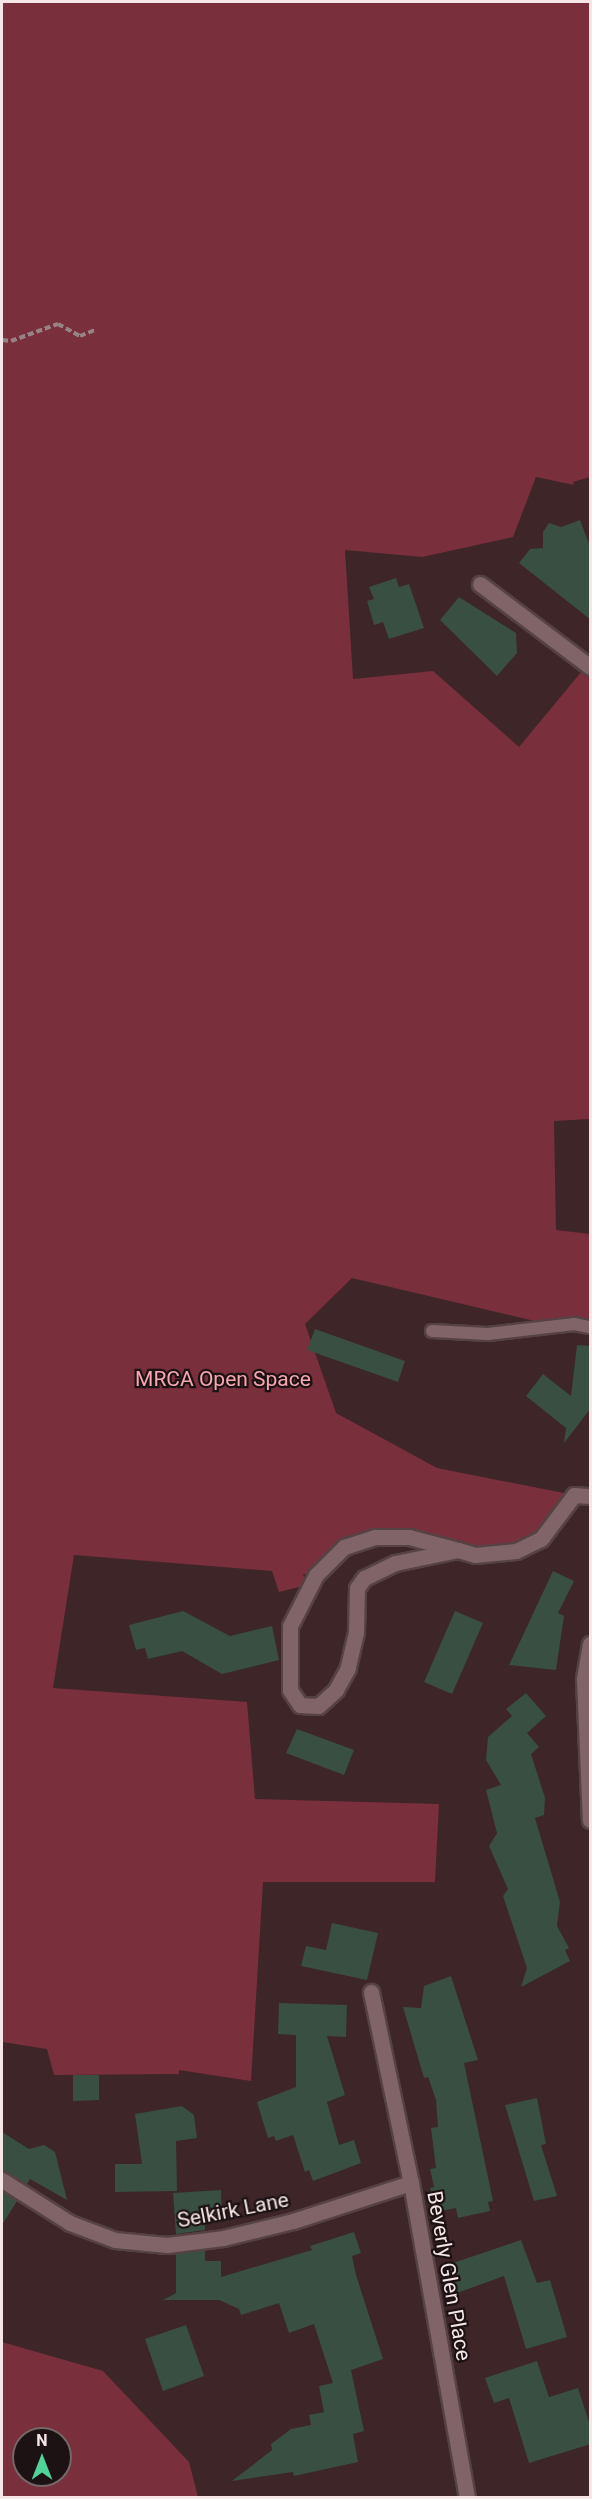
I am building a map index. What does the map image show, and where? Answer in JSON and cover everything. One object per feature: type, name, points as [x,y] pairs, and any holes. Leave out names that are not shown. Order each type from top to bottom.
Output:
[{"type":"street","points":[[480,584],[591,667]]},
{"type":"street","points":[[458,1551],[395,1563],[364,1578],[357,1587],[356,1632],[348,1668],[336,1690],[318,1706],[300,1705],[290,1690],[290,1626],[316,1575],[344,1547],[375,1537],[409,1537],[476,1555],[516,1551],[541,1539],[574,1495],[591,1496]]},
{"type":"street","points":[[590,1652],[584,1678],[591,1821]]},
{"type":"street","name":"Beverly Glen Place","points":[[371,1992],[411,2183],[467,2498]]},
{"type":"street","name":"Selkirk Lane","points":[[2,2180],[70,2223],[115,2240],[167,2245],[223,2238],[293,2221],[411,2183]]},
{"type":"lane","points":[[432,1331],[488,1334],[574,1324],[591,1326]]},
{"type":"path","points":[[2,340],[11,341],[58,324],[80,336],[95,330]]},
{"type":"green space","name":"MRCA Open Space","points":[[2,2],[590,2],[590,477],[573,482],[574,485],[536,477],[513,537],[422,557],[345,550],[353,679],[433,671],[519,747],[587,665],[590,667],[590,1119],[554,1121],[556,1230],[590,1234],[590,1334],[352,1278],[305,1324],[336,1413],[437,1468],[574,1495],[541,1539],[475,1555],[409,1537],[344,1547],[316,1575],[303,1574],[307,1585],[279,1592],[272,1571],[74,1555],[53,1688],[247,1702],[255,1799],[439,1804],[435,1882],[263,1882],[251,2081],[179,2070],[179,2074],[54,2075],[47,2049],[2,2042]]},
{"type":"green space","points":[[2,2342],[103,2371],[189,2462],[198,2497],[2,2497]]},
{"type":"building","points":[[580,520],[591,549],[591,620],[519,563],[530,549],[543,548],[543,532],[549,523],[561,527]]},
{"type":"building","points":[[396,578],[399,587],[409,584],[424,628],[389,639],[383,622],[374,625],[367,601],[374,599],[369,587]]},
{"type":"building","points":[[459,597],[516,633],[517,653],[497,676],[440,620]]},
{"type":"building","points":[[315,1329],[405,1361],[398,1382],[307,1350]]},
{"type":"building","points":[[577,1345],[591,1346],[591,1408],[564,1443],[566,1428],[526,1396],[543,1374],[571,1396]]},
{"type":"building","points":[[553,1571],[574,1581],[558,1613],[564,1616],[556,1670],[509,1665]]},
{"type":"building","points":[[183,1611],[230,1636],[272,1626],[279,1660],[222,1674],[182,1651],[148,1659],[145,1648],[136,1650],[129,1625]]},
{"type":"building","points":[[455,1611],[483,1623],[452,1694],[424,1682]]},
{"type":"building","points":[[526,1693],[546,1716],[527,1733],[539,1747],[531,1754],[545,1798],[544,1815],[535,1818],[560,1902],[557,1926],[569,1948],[565,1950],[570,1961],[521,1987],[527,1968],[503,1896],[508,1889],[489,1846],[497,1833],[486,1790],[501,1785],[486,1760],[488,1737],[512,1716],[506,1709]]},
{"type":"building","points":[[297,1729],[354,1750],[344,1775],[286,1753]]},
{"type":"building","points":[[332,1923],[378,1933],[367,1980],[301,1966],[306,1946],[326,1950]]},
{"type":"building","points":[[451,1976],[478,2060],[464,2063],[493,2201],[488,2202],[490,2211],[458,2218],[456,2208],[436,2212],[430,2188],[434,2187],[430,2169],[436,2168],[431,2128],[438,2127],[436,2100],[428,2077],[424,2078],[403,2007],[421,2008],[424,1986]]},
{"type":"building","points":[[279,2003],[347,2005],[346,2037],[327,2036],[345,2095],[327,2102],[339,2145],[354,2140],[361,2163],[313,2181],[309,2170],[305,2172],[293,2135],[276,2141],[274,2136],[268,2138],[257,2102],[296,2087],[296,2035],[278,2034]]},
{"type":"building","points":[[73,2075],[99,2075],[99,2100],[73,2101]]},
{"type":"building","points":[[537,2098],[546,2144],[541,2145],[557,2196],[534,2201],[505,2105]]},
{"type":"building","points":[[182,2106],[194,2115],[197,2138],[176,2141],[177,2191],[115,2192],[115,2164],[142,2164],[135,2114]]},
{"type":"building","points":[[2,2132],[29,2149],[44,2145],[55,2152],[67,2200],[30,2179],[27,2184],[2,2170]]},
{"type":"building","points":[[221,2190],[222,2222],[205,2223],[205,2230],[176,2234],[173,2193]]},
{"type":"building","points":[[2,2191],[17,2201],[2,2225]]},
{"type":"building","points":[[354,2232],[361,2253],[352,2256],[356,2275],[383,2359],[351,2370],[364,2431],[353,2434],[358,2462],[294,2476],[293,2472],[232,2481],[272,2450],[271,2444],[291,2429],[311,2425],[309,2415],[324,2412],[319,2386],[333,2383],[314,2324],[289,2333],[279,2303],[241,2315],[239,2309],[219,2300],[163,2300],[176,2293],[176,2254],[205,2250],[205,2261],[221,2261],[221,2277],[312,2250],[310,2246]]},
{"type":"building","points":[[521,2240],[537,2283],[550,2280],[567,2337],[526,2349],[504,2276],[457,2293],[447,2265]]},
{"type":"building","points":[[186,2325],[204,2376],[163,2391],[145,2339]]},
{"type":"building","points":[[537,2361],[549,2397],[578,2388],[591,2428],[591,2444],[529,2463],[509,2398],[494,2403],[485,2378]]}]
